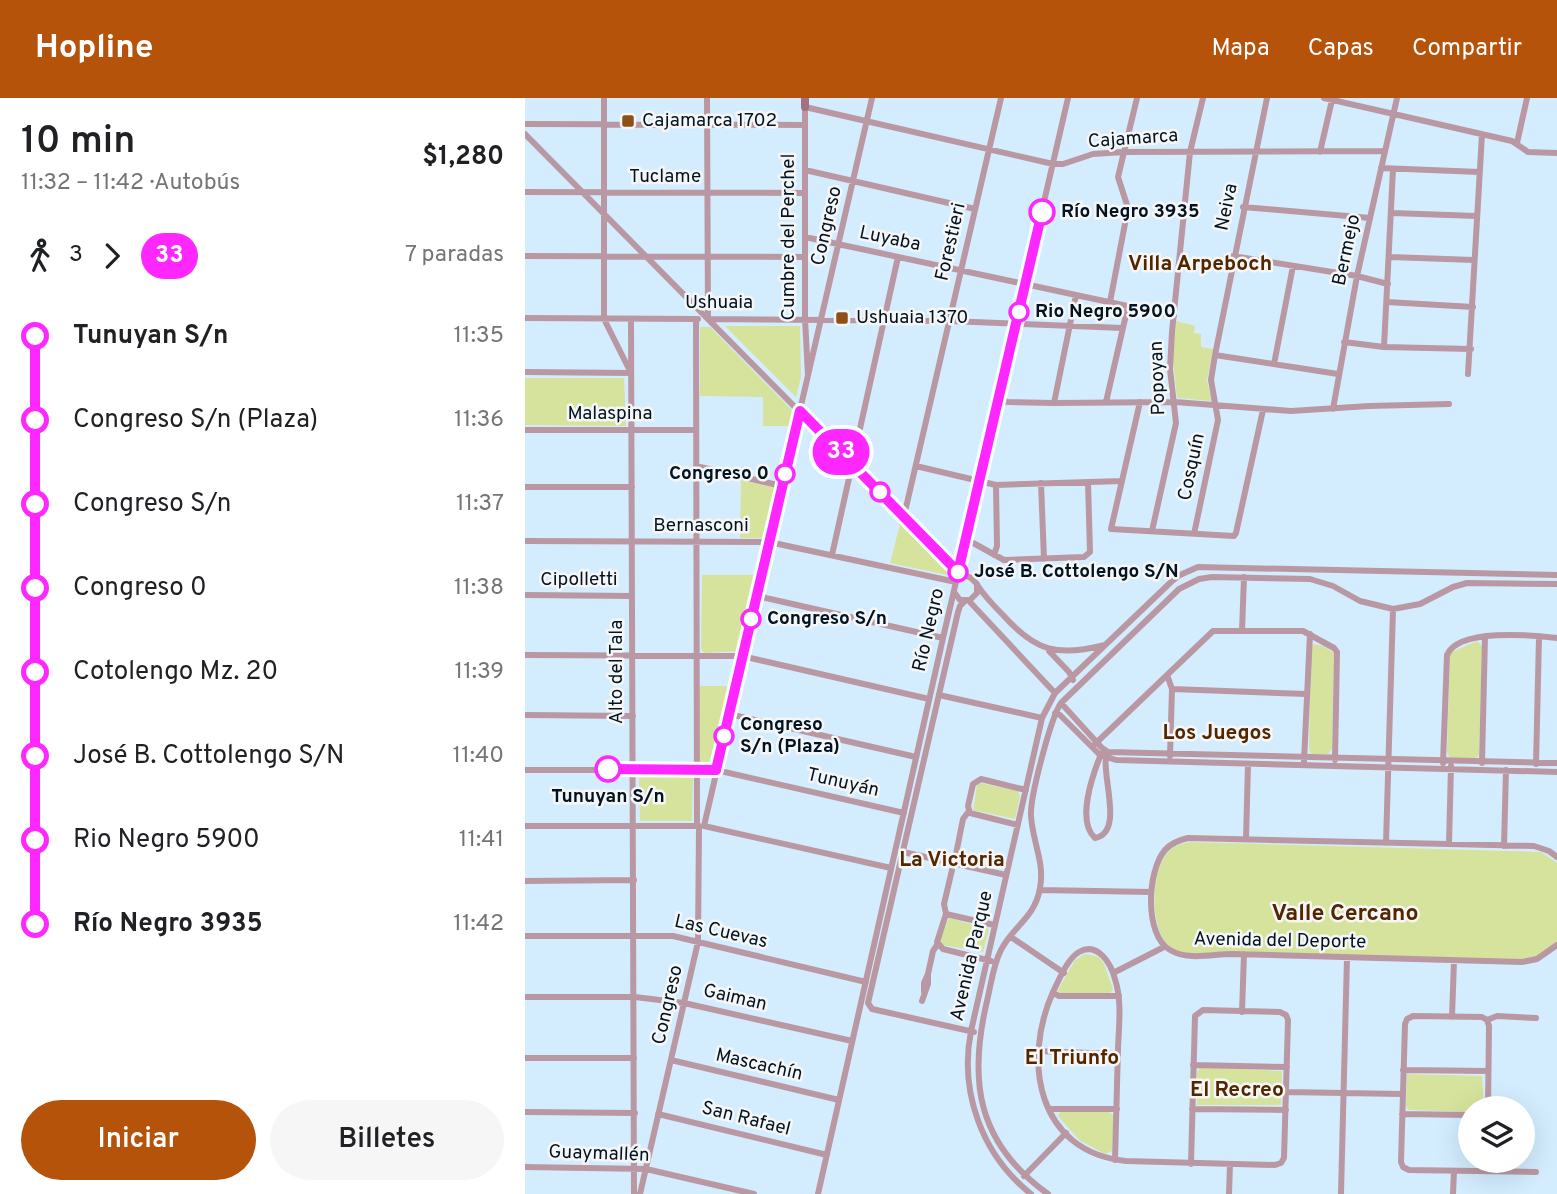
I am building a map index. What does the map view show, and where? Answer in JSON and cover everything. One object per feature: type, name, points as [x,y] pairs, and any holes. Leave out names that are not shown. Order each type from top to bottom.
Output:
[{"type":"street","points":[[525,372],[631,373],[604,319],[604,98]]},
{"type":"street","points":[[707,98],[708,319]]},
{"type":"street","name":"Congreso","points":[[640,1194],[698,942],[701,826],[872,98]]},
{"type":"street","name":"Forestieri","points":[[904,516],[1000,98]]},
{"type":"street","name":"Río Negro","points":[[818,1194],[1068,98]]},
{"type":"street","points":[[1110,302],[1128,208],[1118,177],[1137,98]]},
{"type":"street","name":"Popoyan","points":[[1152,531],[1176,424],[1170,369],[1174,316],[1190,152],[1203,98]]},
{"type":"street","name":"Neiva","points":[[1215,405],[1211,380],[1215,355],[1267,98]]},
{"type":"street","name":"Bermejo","points":[[1333,409],[1357,276],[1397,98]]},
{"type":"street","points":[[1517,143],[1527,98]]},
{"type":"street","points":[[1320,152],[1328,99],[1517,143],[1528,152],[1557,153]]},
{"type":"street","name":"Cajamarca","points":[[805,102],[867,121],[1053,164],[1063,164],[1093,154],[1124,152],[1385,151]]},
{"type":"street","name":"Cumbre del Perchel","points":[[805,102],[805,319],[808,375]]},
{"type":"street","points":[[525,124],[805,125]]},
{"type":"street","points":[[525,134],[958,572],[977,584],[1019,633],[1032,643],[1059,652],[1107,645]]},
{"type":"street","points":[[1468,374],[1482,134]]},
{"type":"street","points":[[1381,168],[1479,172]]},
{"type":"street","points":[[1384,347],[1394,169]]},
{"type":"street","points":[[805,170],[975,209]]},
{"type":"street","name":"Tuclame","points":[[525,192],[805,192]]},
{"type":"street","points":[[1243,207],[1370,218]]},
{"type":"street","points":[[1392,213],[1477,216]]},
{"type":"street","name":"Luyaba","points":[[805,237],[1174,316]]},
{"type":"street","points":[[525,256],[805,257]]},
{"type":"street","points":[[1233,256],[1357,276],[1388,284]]},
{"type":"street","points":[[832,555],[898,257]]},
{"type":"street","points":[[1390,257],[1475,260]]},
{"type":"street","points":[[1274,365],[1293,266]]},
{"type":"street","points":[[1054,403],[1076,295]]},
{"type":"street","points":[[1387,302],[1473,307]]},
{"type":"street","points":[[1106,402],[1128,306]]},
{"type":"street","name":"Ushuaia","points":[[525,318],[949,321],[1123,328]]},
{"type":"street","name":"Alto del Tala","points":[[631,319],[634,1194]]},
{"type":"street","points":[[696,319],[696,769],[701,826]]},
{"type":"street","points":[[1344,342],[1384,347],[1471,349]]},
{"type":"street","points":[[1215,355],[1338,374]]},
{"type":"street","points":[[999,400],[1054,403],[1175,402],[1263,410],[1449,404]]},
{"type":"street","points":[[1140,402],[1111,529],[1229,537],[1236,533],[1263,410]]},
{"type":"street","name":"Cosquín","points":[[1194,534],[1218,420],[1215,405]]},
{"type":"street","name":"Malaspina","points":[[525,430],[696,430]]},
{"type":"street","points":[[696,466],[782,486]]},
{"type":"street","points":[[916,466],[996,485],[1122,481]]},
{"type":"street","points":[[966,539],[1004,560],[1089,555],[1088,482]]},
{"type":"street","points":[[1041,483],[1044,559]]},
{"type":"street","points":[[994,555],[997,546],[996,485]]},
{"type":"street","points":[[525,487],[632,487]]},
{"type":"street","name":"Bernasconi","points":[[525,541],[769,542],[956,582]]},
{"type":"street","name":"Avenida Parque","points":[[1031,1194],[997,1159],[977,1119],[968,1078],[971,1031],[1006,875],[1042,718],[1055,693],[1171,582],[1198,568],[1557,575]]},
{"type":"street","points":[[956,582],[966,577]]},
{"type":"street","name":"Avenida Parque","points":[[1048,1194],[1025,1176],[995,1138],[983,1109],[977,1075],[979,1033],[996,962],[1001,950],[1031,913],[1040,890],[1041,861],[1031,815],[1055,713],[1061,703],[1185,585],[1205,577],[1316,580],[1360,601],[1393,609],[1420,604],[1467,583],[1557,584]]},
{"type":"street","points":[[1242,631],[1244,577]]},
{"type":"street","points":[[967,601],[977,593],[977,584]]},
{"type":"street","points":[[954,592],[960,600],[967,601],[1055,693]]},
{"type":"street","name":"Cipolletti","points":[[525,596],[632,596]]},
{"type":"street","points":[[757,596],[943,638]]},
{"type":"street","name":"Río Negro","points":[[967,601],[960,606],[868,1003],[872,1009],[971,1031]]},
{"type":"street","points":[[1386,843],[1393,609]]},
{"type":"street","points":[[1094,744],[1213,631],[1303,631],[1334,648],[1338,655],[1335,762]]},
{"type":"street","points":[[1304,761],[1310,634]]},
{"type":"street","points":[[1117,635],[1124,642]]},
{"type":"street","points":[[1482,770],[1485,636]]},
{"type":"street","points":[[1449,844],[1448,652],[1473,637],[1557,638]]},
{"type":"street","points":[[1536,771],[1539,637]]},
{"type":"street","points":[[1044,647],[1063,665],[1072,677],[1075,688]]},
{"type":"street","points":[[525,655],[742,656],[929,699]]},
{"type":"street","points":[[1167,675],[1172,689],[1170,757]]},
{"type":"street","points":[[1172,689],[1307,694]]},
{"type":"street","points":[[939,695],[1042,718]]},
{"type":"street","points":[[1061,703],[1094,744]]},
{"type":"street","points":[[1055,713],[1104,753],[1248,764],[1304,761]]},
{"type":"street","points":[[729,714],[916,757]]},
{"type":"street","points":[[525,715],[633,716]]},
{"type":"street","points":[[1104,753],[1111,806],[1110,819],[1106,832],[1095,838],[1089,831],[1086,809],[1104,753]]},
{"type":"street","points":[[1170,757],[1388,763],[1557,763]]},
{"type":"street","points":[[1388,763],[1447,769],[1557,772]]},
{"type":"street","points":[[1246,839],[1248,764]]},
{"type":"street","name":"Tunuyán","points":[[525,770],[716,770],[904,813]]},
{"type":"street","points":[[1504,846],[1506,771]]},
{"type":"street","points":[[955,855],[963,820],[969,811],[973,784],[978,780],[1035,791]]},
{"type":"street","points":[[969,811],[1018,825]]},
{"type":"street","points":[[525,826],[701,826],[891,868]]},
{"type":"street","points":[[1113,973],[1164,947],[1156,929],[1151,892],[1154,872],[1161,855],[1176,842],[1188,838],[1538,847],[1556,853]]},
{"type":"street","points":[[903,852],[1006,875]]},
{"type":"street","points":[[922,1001],[928,985],[933,951],[946,914],[944,904],[951,873]]},
{"type":"street","points":[[525,881],[634,880]]},
{"type":"street","points":[[1040,890],[1151,892]]},
{"type":"street","points":[[946,914],[995,925]]},
{"type":"street","name":"Las Cuevas","points":[[525,936],[668,936],[866,982]]},
{"type":"street","points":[[1011,937],[1064,973]]},
{"type":"street","points":[[937,945],[943,950],[996,962]]},
{"type":"street","name":"Avenida del Deporte","points":[[1164,947],[1189,957],[1244,954],[1530,961],[1549,953],[1557,945]]},
{"type":"street","points":[[1115,1160],[1119,996],[1113,973],[1102,954],[1089,949],[1075,955],[1053,993],[1042,1020],[1037,1051],[1038,1079],[1049,1109],[1066,1133],[1090,1151],[1115,1160],[1191,1164],[1281,1163],[1284,1158],[1286,1110],[1286,1015],[1280,1012],[1203,1010],[1197,1013],[1194,1020],[1191,1164]]},
{"type":"street","points":[[1242,1012],[1244,954]]},
{"type":"street","points":[[1341,1194],[1347,957]]},
{"type":"street","points":[[1452,1017],[1454,961]]},
{"type":"street","points":[[1053,993],[1059,996],[1119,996]]},
{"type":"street","name":"Gaiman","points":[[525,997],[635,997],[684,1003],[852,1041]]},
{"type":"street","points":[[1458,1171],[1409,1170],[1403,1167],[1402,1094],[1407,1019],[1413,1016],[1482,1017],[1487,1020],[1488,1096]]},
{"type":"street","points":[[1487,1020],[1497,1016],[1536,1018]]},
{"type":"street","points":[[971,1031],[979,1033]]},
{"type":"street","points":[[1037,1051],[1118,1054]]},
{"type":"street","points":[[525,1058],[634,1058]]},
{"type":"street","name":"Mascachín","points":[[671,1060],[839,1100]]},
{"type":"street","points":[[1193,1065],[1287,1067]]},
{"type":"street","points":[[1403,1070],[1488,1071]]},
{"type":"street","points":[[1286,1092],[1402,1094]]},
{"type":"street","points":[[1049,1109],[1117,1109]]},
{"type":"street","points":[[1192,1109],[1286,1110]]},
{"type":"street","points":[[525,1112],[635,1113]]},
{"type":"street","name":"San Rafael","points":[[658,1114],[827,1155]]},
{"type":"street","points":[[1402,1114],[1458,1115]]},
{"type":"street","points":[[1018,1183],[1066,1133]]},
{"type":"street","points":[[1229,1194],[1230,1164]]},
{"type":"street","name":"Guaymallén","points":[[525,1167],[646,1169],[754,1194]]},
{"type":"street","points":[[1453,1194],[1454,1171]]},
{"type":"green space","points":[[1176,321],[1195,326],[1194,333],[1201,334],[1201,347],[1213,349],[1207,381],[1212,401],[1177,398],[1173,361]]},
{"type":"green space","points":[[725,326],[800,326],[801,377],[796,397]]},
{"type":"green space","points":[[700,327],[710,327],[793,411],[789,426],[763,426],[763,397],[700,396]]},
{"type":"green space","points":[[525,378],[624,378],[626,426],[525,425]]},
{"type":"green space","points":[[741,480],[774,487],[777,491],[768,534],[763,538],[740,538]]},
{"type":"green space","points":[[901,520],[950,570],[952,576],[890,563]]},
{"type":"green space","points":[[702,575],[756,575],[740,651],[704,653],[701,649]]},
{"type":"green space","points":[[1477,641],[1482,646],[1479,755],[1475,759],[1450,758],[1447,752],[1450,653]]},
{"type":"green space","points":[[1314,644],[1334,653],[1332,749],[1328,754],[1311,754],[1309,749],[1311,647]]},
{"type":"green space","points":[[699,686],[733,686],[715,766],[703,768],[699,764]]},
{"type":"green space","points":[[688,774],[693,778],[692,821],[640,821],[639,776]]},
{"type":"green space","points":[[980,783],[1018,791],[1020,796],[1015,819],[973,810],[977,785]]},
{"type":"green space","points":[[1191,842],[1541,852],[1557,863],[1557,941],[1544,953],[1528,960],[1187,955],[1171,947],[1159,931],[1155,894],[1159,868],[1164,858],[1175,847]]},
{"type":"green space","points":[[949,918],[989,929],[983,952],[943,945],[940,940]]},
{"type":"green space","points":[[1085,954],[1099,957],[1104,964],[1113,989],[1110,994],[1059,993],[1058,990],[1075,960]]},
{"type":"green space","points":[[1201,1067],[1282,1071],[1281,1105],[1197,1105],[1197,1072]]},
{"type":"green space","points":[[1407,1074],[1482,1076],[1483,1096],[1458,1096],[1458,1112],[1409,1110],[1406,1106]]},
{"type":"green space","points":[[1108,1111],[1114,1116],[1112,1151],[1105,1154],[1079,1140],[1058,1116],[1060,1112]]},
{"type":"bus line","name":"33","points":[[608,769],[716,770],[800,411],[958,572],[1042,212]]},
{"type":"place","name":"Cajamarca 1702","points":[[628,121]]},
{"type":"place","name":"Río Negro 3935","points":[[1042,212]]},
{"type":"place","name":"Rio Negro 5900","points":[[1019,312]]},
{"type":"place","name":"Ushuaia 1370","points":[[842,318]]},
{"type":"place","name":"Congreso 0","points":[[785,474]]},
{"type":"place","name":"José B. Cottolengo S/N","points":[[958,572]]},
{"type":"place","name":"Congreso S/n","points":[[751,619]]},
{"type":"place","name":"Congreso S/n (Plaza)","points":[[724,736]]},
{"type":"place","name":"Tunuyan S/n","points":[[608,769]]},
{"type":"district","name":"Villa Arpeboch","points":[[1200,264]]},
{"type":"district","name":"Los Juegos","points":[[1217,733]]},
{"type":"district","name":"La Victoria","points":[[952,860]]},
{"type":"district","name":"Valle Cercano","points":[[1345,914]]},
{"type":"district","name":"El Triunfo","points":[[1072,1058]]},
{"type":"district","name":"El Recreo","points":[[1237,1090]]}]
